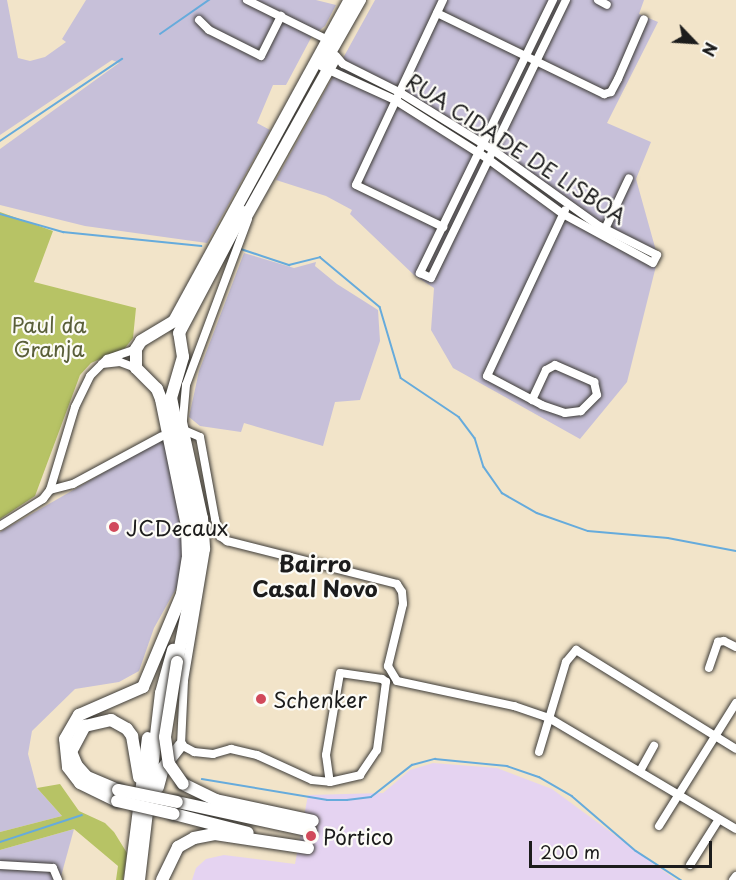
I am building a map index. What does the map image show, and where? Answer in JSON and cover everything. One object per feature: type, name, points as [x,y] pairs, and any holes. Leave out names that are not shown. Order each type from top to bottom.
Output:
[{"type":"highway","points":[[189,294],[200,261],[342,0]]},
{"type":"highway","points":[[350,0],[174,321],[158,333],[148,335],[136,349],[136,368],[150,381],[161,399],[187,526],[188,558],[182,594],[143,687],[79,715],[65,739],[68,767],[80,783],[118,795],[175,808],[312,826],[216,800],[183,784],[169,764],[165,737],[177,662],[196,578],[196,525],[171,398],[177,374],[182,366],[182,323],[226,248],[360,0]]},
{"type":"highway","points":[[226,248],[253,206],[366,0]]},
{"type":"highway","points":[[158,333],[175,340],[181,347]]},
{"type":"highway","points":[[150,381],[160,382],[177,374]]},
{"type":"highway","points":[[139,880],[161,693],[196,578]]},
{"type":"highway","points":[[130,880],[154,690],[167,634]]},
{"type":"highway","points":[[118,795],[87,777],[71,752],[85,726],[100,720],[120,723],[132,736],[139,773],[137,829]]},
{"type":"highway","points":[[146,880],[163,768],[181,745]]},
{"type":"highway","points":[[175,808],[262,840]]},
{"type":"highway","points":[[162,880],[178,847],[194,838],[215,834],[308,848]]},
{"type":"street","points":[[248,0],[322,37]]},
{"type":"street","points":[[443,0],[356,185],[443,227]]},
{"type":"street","points":[[553,0],[420,273],[431,278],[566,0]]},
{"type":"street","points":[[598,0],[607,5]]},
{"type":"street","points":[[437,13],[598,93],[611,92],[644,19]]},
{"type":"street","points":[[199,20],[209,30],[261,56],[281,16]]},
{"type":"street","name":"RUA CIDADE DE LISBOA","points":[[328,70],[395,100],[488,159],[563,214],[653,263],[657,255],[605,229],[567,206],[493,150],[399,92],[343,64],[336,56]]},
{"type":"street","points":[[605,229],[629,178]]},
{"type":"street","points":[[253,206],[186,385],[183,422],[206,549],[184,681],[181,745],[194,753],[213,754],[231,749],[257,755],[312,780],[330,782],[360,775],[374,759],[386,682],[382,679],[340,673],[326,755],[330,782]]},
{"type":"street","points":[[532,400],[546,370],[555,365],[594,382],[597,394],[581,411],[565,413],[532,400],[487,376],[567,206]]},
{"type":"street","points":[[0,526],[43,499],[50,490],[81,391],[102,364],[136,349]]},
{"type":"street","points":[[102,364],[120,362],[136,368]]},
{"type":"street","points":[[186,431],[200,437],[220,536],[227,541],[397,584],[402,592],[403,604],[388,666],[397,681],[514,706],[549,718],[736,829]]},
{"type":"street","points":[[50,490],[73,484],[162,436]]},
{"type":"street","points":[[709,668],[718,642],[724,641],[736,647]]},
{"type":"street","points":[[540,752],[566,662],[576,650],[736,749]]},
{"type":"street","points":[[660,826],[736,703]]},
{"type":"street","points":[[640,771],[654,746]]},
{"type":"street","points":[[690,865],[719,819]]},
{"type":"street","points":[[0,865],[53,868],[58,880]]},
{"type":"street","points":[[734,880],[736,876]]},
{"type":"shaded area","points":[[0,0],[7,0],[18,58],[30,61],[45,57],[66,42],[62,39],[86,0],[316,0],[336,5],[325,26],[312,36],[286,85],[273,85],[257,123],[270,130],[207,243],[85,226],[0,205],[0,149],[119,63],[112,60],[0,135]]},
{"type":"shaded area","points":[[375,0],[644,0],[639,14],[658,22],[607,123],[651,142],[636,179],[658,258],[627,382],[580,439],[453,368],[431,330],[434,288],[414,275],[350,214],[352,210],[326,196],[276,180]]},
{"type":"shaded area","points":[[244,253],[294,268],[316,262],[315,266],[337,284],[378,310],[380,341],[360,400],[335,402],[323,446],[244,423],[241,432],[200,426],[189,417],[199,371]]},
{"type":"shaded area","points":[[164,438],[184,545],[178,585],[154,628],[139,671],[119,682],[75,689],[32,731],[28,754],[37,788],[62,816],[0,832],[0,532]]},
{"type":"shaded area","points":[[433,763],[497,768],[552,789],[676,880],[192,880],[196,868],[206,859],[224,855],[295,864],[308,795],[383,793],[410,770]]},
{"type":"shaded area","points":[[74,829],[60,880],[0,880],[0,850]]},
{"type":"green space","name":"Paul da Granja","points":[[0,212],[53,231],[34,282],[136,308],[133,338],[125,348],[91,363],[80,375],[35,496],[0,519]]},
{"type":"green space","points":[[60,784],[79,811],[105,823],[114,832],[127,853],[123,880],[116,880],[118,866],[74,829],[0,850],[0,832],[62,816],[37,788]]},
{"type":"waterway","points":[[160,34],[209,0]]},
{"type":"waterway","points":[[0,141],[122,59]]},
{"type":"waterway","points":[[0,214],[63,232],[201,246]]},
{"type":"waterway","points":[[241,249],[289,265],[320,257],[380,307],[401,378],[459,417],[475,438],[484,467],[502,493],[537,513],[588,531],[668,538],[736,551]]},
{"type":"waterway","points":[[202,779],[327,800],[347,800],[371,797],[412,765],[435,759],[507,766],[539,777],[572,796],[636,851],[681,880]]},
{"type":"waterway","points":[[0,842],[82,815]]},
{"type":"place","name":"JCDecaux","points":[[114,527]]},
{"type":"place","name":"Schenker","points":[[261,699]]},
{"type":"place","name":"Pórtico","points":[[311,836]]},
{"type":"district","name":"Bairro Casal Novo","points":[[315,574]]}]
